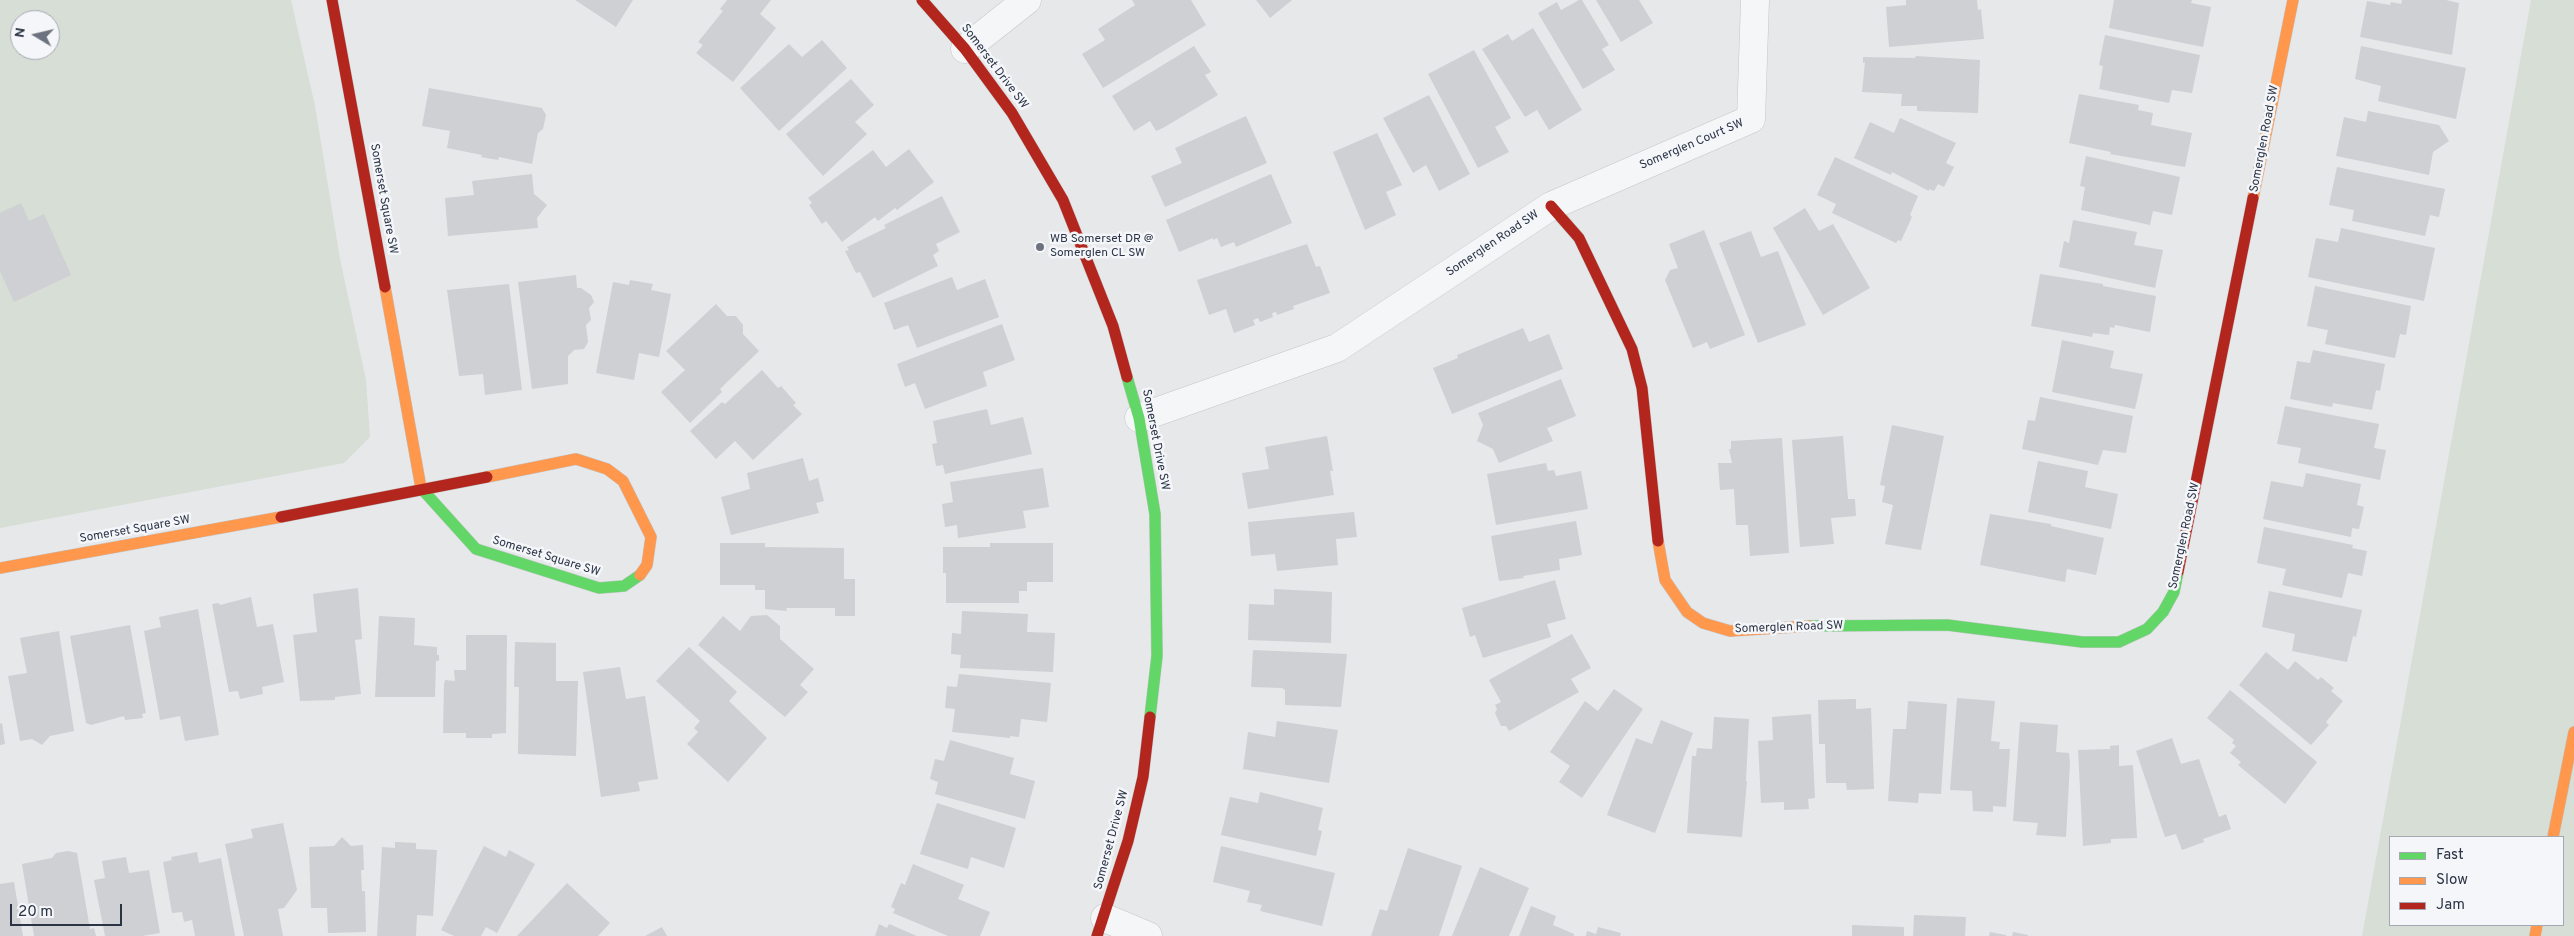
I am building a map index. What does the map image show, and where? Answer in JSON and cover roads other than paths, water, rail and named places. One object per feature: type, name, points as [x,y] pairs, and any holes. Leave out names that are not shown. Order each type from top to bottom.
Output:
[{"type":"street","name":"Somerset Square SW","points":[[0,568],[422,491],[560,461],[576,460],[592,463],[607,469],[623,481],[651,538],[650,555],[643,572],[624,586],[599,588],[476,549],[422,491],[332,0]]},
{"type":"street","name":"Somerset Drive SW","points":[[922,0],[965,49],[1012,113],[1064,200],[1114,326],[1139,418],[1155,514],[1157,656],[1143,777],[1128,841],[1101,927]]},
{"type":"street","points":[[965,49],[1027,0]]},
{"type":"street","name":"Somerglen Court SW","points":[[1551,206],[1751,119],[1755,0]]},
{"type":"street","name":"Somerglen Road SW","points":[[1139,418],[1337,348],[1551,206],[1579,238],[1632,349],[1642,388],[1660,558],[1665,580],[1687,612],[1702,623],[1730,631],[1809,626],[1947,625],[2082,642],[2119,642],[2147,629],[2163,612],[2174,592],[2293,0]]},
{"type":"street","points":[[2553,836],[2574,732]]},
{"type":"street","points":[[1101,927],[1148,936]]},
{"type":"place","name":"WB Somerset DR @ Somerglen CL SW","points":[[1040,247]]}]
